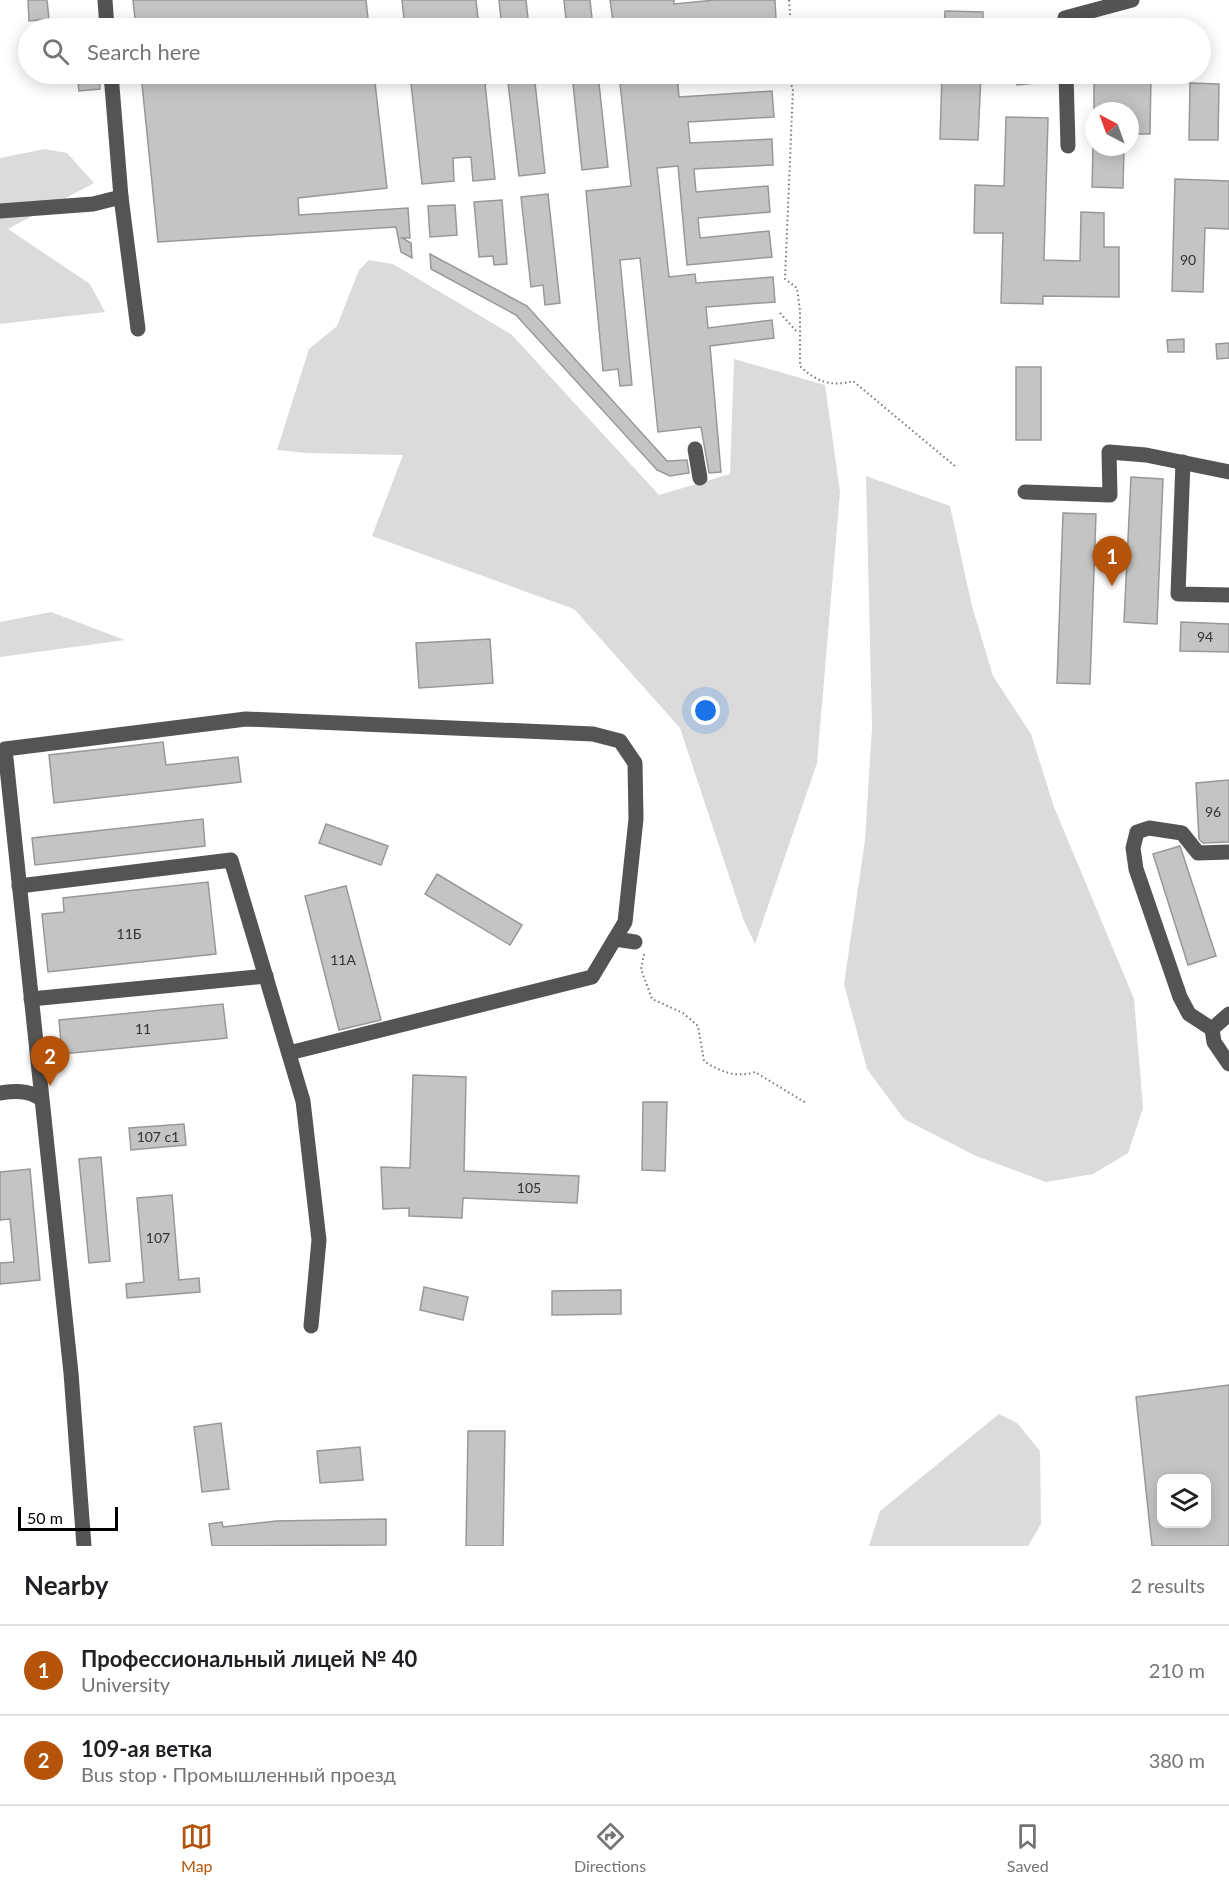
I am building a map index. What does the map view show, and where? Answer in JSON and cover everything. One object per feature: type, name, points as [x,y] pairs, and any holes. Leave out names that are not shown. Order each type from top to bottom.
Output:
[{"type":"street","points":[[105,0],[106,18]]},
{"type":"street","points":[[1065,18],[1132,0]]},
{"type":"street","points":[[112,84],[121,197],[138,329]]},
{"type":"street","points":[[1066,84],[1068,146]]},
{"type":"street","points":[[0,211],[93,204],[121,197]]},
{"type":"street","points":[[695,449],[700,478]]},
{"type":"street","points":[[1025,492],[1110,495],[1109,452],[1146,455],[1229,472]]},
{"type":"street","points":[[1183,462],[1178,594],[1229,596]]},
{"type":"street","points":[[84,1546],[71,1373],[40,1098],[5,750],[246,719],[593,734],[620,741],[635,763],[636,819],[625,922],[592,977],[289,1053]]},
{"type":"street","points":[[1229,852],[1198,853],[1182,833],[1149,828],[1137,832],[1133,848],[1136,870],[1180,997],[1189,1014],[1212,1029],[1214,1042],[1229,1064]]},
{"type":"street","points":[[19,886],[231,860],[303,1101],[319,1240],[311,1326]]},
{"type":"street","points":[[615,939],[635,942]]},
{"type":"street","points":[[31,999],[266,976]]},
{"type":"street","points":[[1212,1029],[1229,1014]]},
{"type":"street","points":[[0,1093],[31,1092],[40,1098]]},
{"type":"path","points":[[789,0],[790,18]]},
{"type":"path","points":[[790,84],[793,88],[785,279],[797,288],[801,311],[800,366],[821,381],[836,386],[853,381],[956,467]]},
{"type":"path","points":[[780,313],[799,334]]},
{"type":"path","points":[[635,942],[641,946],[644,956],[641,969],[652,999],[683,1013],[698,1026],[704,1061],[721,1072],[749,1074],[756,1072],[806,1103]]},
{"type":"shaded area","points":[[45,149],[67,153],[94,183],[8,229],[90,284],[105,312],[0,324],[0,158]]},
{"type":"shaded area","points":[[369,260],[393,264],[511,334],[659,495],[730,474],[734,359],[825,385],[840,492],[817,763],[755,944],[744,921],[680,728],[574,609],[372,536],[403,455],[307,453],[277,450],[309,349],[337,326],[359,270]]},
{"type":"shaded area","points":[[866,476],[950,506],[972,606],[993,676],[1031,734],[1054,807],[1134,999],[1143,1108],[1128,1153],[1093,1174],[1046,1182],[976,1156],[904,1119],[867,1069],[844,984],[865,840],[872,727]]},
{"type":"shaded area","points":[[51,612],[125,640],[0,657],[0,622]]},
{"type":"shaded area","points":[[999,1414],[1017,1423],[1040,1451],[1041,1524],[1028,1546],[869,1546],[880,1511]]},
{"type":"building","points":[[28,0],[47,0],[49,18],[29,18]]},
{"type":"building","points":[[133,0],[366,0],[368,18],[135,18]]},
{"type":"building","points":[[402,0],[476,0],[478,18],[404,18]]},
{"type":"building","points":[[499,0],[526,0],[528,18],[501,18]]},
{"type":"building","points":[[564,0],[590,0],[592,18],[566,18]]},
{"type":"building","points":[[610,0],[674,0],[674,4],[715,0],[775,0],[776,18],[613,18]]},
{"type":"building","points":[[945,11],[983,12],[983,18],[945,18]]},
{"type":"building","points":[[78,84],[100,84],[100,89],[79,91]]},
{"type":"building","points":[[142,84],[375,84],[387,188],[298,198],[299,215],[408,208],[410,238],[402,238],[411,243],[412,258],[401,252],[396,227],[158,242]]},
{"type":"building","points":[[411,84],[485,84],[495,179],[473,181],[471,157],[453,158],[454,181],[422,184]]},
{"type":"building","points":[[508,84],[535,84],[545,173],[519,176]]},
{"type":"building","points":[[573,84],[599,84],[608,167],[582,170]]},
{"type":"building","points":[[620,84],[678,84],[679,97],[772,91],[774,117],[688,122],[690,143],[772,139],[773,165],[694,169],[696,192],[768,186],[770,212],[698,218],[700,238],[769,231],[772,257],[687,265],[678,166],[657,168],[669,277],[695,274],[696,283],[773,277],[775,302],[706,307],[708,328],[772,320],[774,338],[710,346],[721,472],[709,473],[701,427],[658,432],[640,258],[620,260],[632,385],[620,386],[618,369],[603,371],[586,191],[631,186]]},
{"type":"building","points":[[942,84],[981,84],[978,140],[940,139]]},
{"type":"building","points":[[1094,84],[1151,84],[1150,134],[1139,134],[1139,102],[1094,102]]},
{"type":"building","points":[[1190,84],[1219,84],[1218,140],[1189,140]]},
{"type":"building","points":[[1006,117],[1048,118],[1044,260],[1080,261],[1081,212],[1104,213],[1104,247],[1119,247],[1119,297],[1043,296],[1043,304],[1001,303],[1003,233],[974,233],[975,185],[1004,186]]},
{"type":"building","points":[[1093,156],[1124,156],[1123,188],[1092,187]]},
{"type":"building","points":[[1175,179],[1229,181],[1229,229],[1205,228],[1203,292],[1172,291]]},
{"type":"building","points":[[548,194],[560,303],[545,305],[543,285],[531,287],[521,197]]},
{"type":"building","points":[[502,200],[507,264],[494,265],[493,256],[479,257],[474,202]]},
{"type":"building","points":[[455,205],[457,235],[430,237],[428,206]]},
{"type":"building","points":[[430,254],[527,306],[667,461],[687,460],[689,473],[670,476],[657,470],[516,315],[431,269]]},
{"type":"building","points":[[1184,339],[1184,352],[1168,352],[1167,340]]},
{"type":"building","points":[[1229,343],[1229,358],[1217,359],[1216,344]]},
{"type":"building","points":[[1016,367],[1041,367],[1041,440],[1016,440]]},
{"type":"building","points":[[1131,477],[1163,479],[1157,624],[1124,622]]},
{"type":"building","points":[[1063,513],[1096,514],[1090,684],[1057,683]]},
{"type":"building","points":[[1181,622],[1229,624],[1229,652],[1180,651]]},
{"type":"building","points":[[490,639],[493,683],[419,688],[416,643]]},
{"type":"building","points":[[163,742],[166,765],[238,757],[241,782],[54,803],[49,755]]},
{"type":"building","points":[[1229,780],[1229,842],[1203,843],[1199,839],[1196,783]]},
{"type":"building","points":[[203,819],[205,846],[35,865],[32,838]]},
{"type":"building","points":[[326,824],[388,846],[381,865],[319,843]]},
{"type":"building","points":[[1180,846],[1216,956],[1188,965],[1153,854]]},
{"type":"building","points":[[437,874],[522,925],[510,945],[425,894]]},
{"type":"building","points":[[208,882],[216,954],[48,972],[42,914],[64,912],[63,898]]},
{"type":"building","points":[[346,886],[381,1020],[339,1030],[305,896]]},
{"type":"building","points":[[223,1004],[227,1038],[62,1054],[59,1020]]},
{"type":"building","points":[[413,1075],[466,1077],[464,1171],[579,1176],[577,1203],[463,1198],[462,1218],[409,1216],[409,1208],[383,1209],[381,1167],[410,1168]]},
{"type":"building","points":[[643,1102],[667,1102],[665,1171],[642,1170]]},
{"type":"building","points":[[184,1124],[186,1145],[131,1150],[129,1128]]},
{"type":"building","points":[[101,1157],[110,1261],[89,1263],[79,1159]]},
{"type":"building","points":[[30,1169],[40,1280],[0,1284],[0,1263],[14,1262],[10,1219],[0,1220],[0,1172]]},
{"type":"building","points":[[172,1195],[179,1280],[199,1278],[200,1292],[127,1298],[126,1284],[144,1282],[137,1198]]},
{"type":"building","points":[[424,1287],[468,1297],[463,1320],[420,1310]]},
{"type":"building","points":[[621,1290],[621,1314],[552,1315],[552,1291]]},
{"type":"building","points":[[1229,1385],[1229,1546],[1152,1546],[1136,1397]]},
{"type":"building","points":[[221,1423],[229,1489],[202,1492],[194,1427]]},
{"type":"building","points":[[468,1431],[505,1431],[503,1546],[466,1546]]},
{"type":"building","points":[[360,1447],[363,1480],[320,1483],[317,1451]]},
{"type":"building","points":[[386,1519],[386,1545],[212,1546],[209,1524],[222,1522],[223,1527],[276,1521]]},
{"type":"place","name":"Профессиональный лицей № 40","points":[[1112,586]]},
{"type":"place","name":"109-ая ветка","points":[[50,1086]]}]
